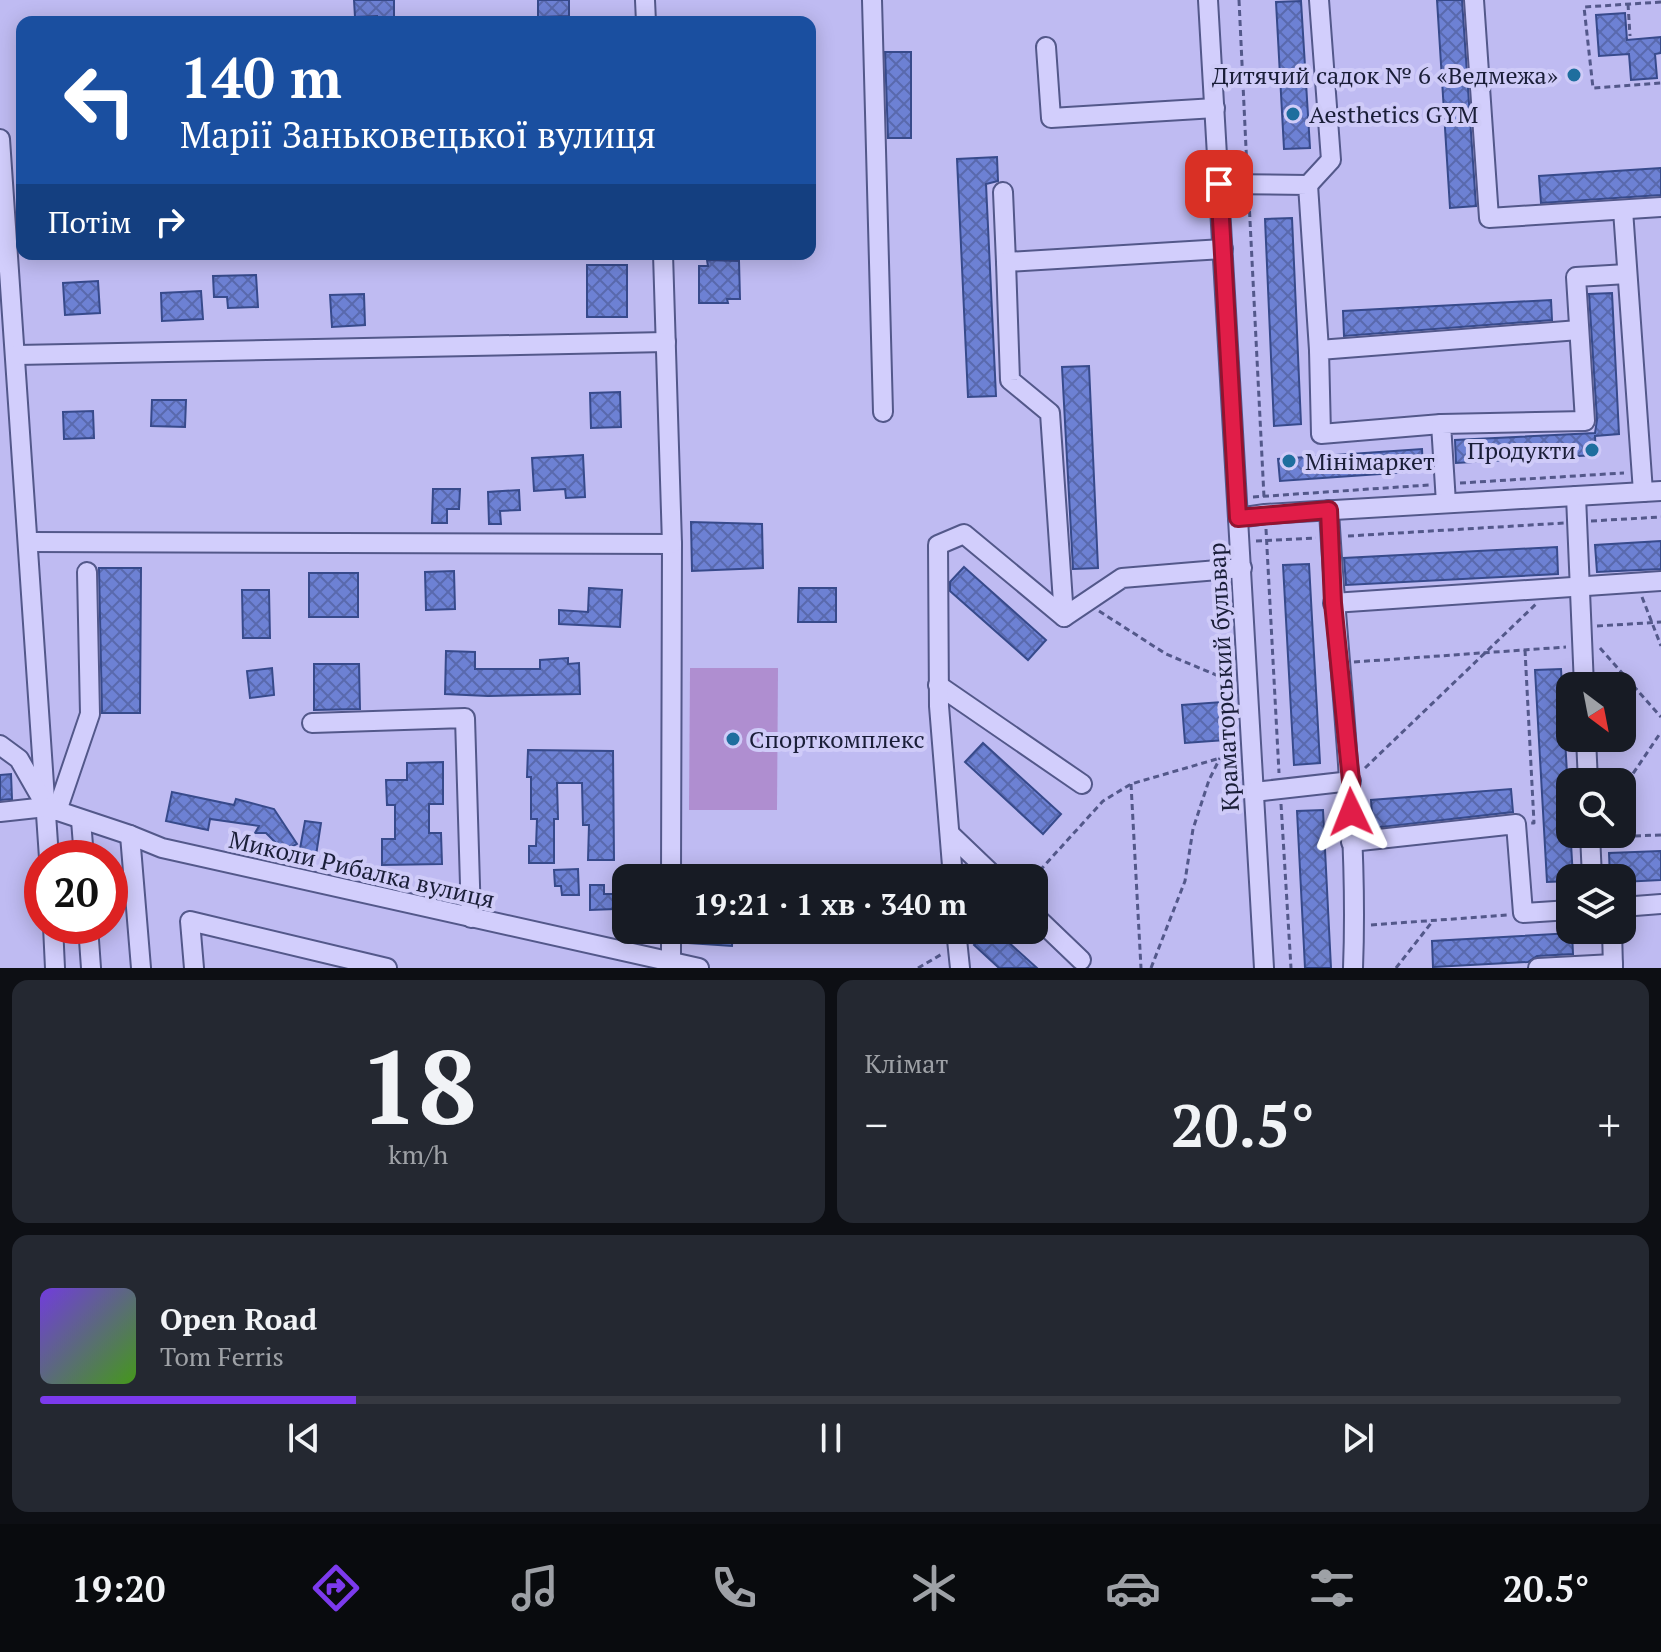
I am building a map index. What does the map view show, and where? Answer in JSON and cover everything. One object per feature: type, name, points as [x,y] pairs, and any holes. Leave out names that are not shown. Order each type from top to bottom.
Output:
[{"type":"street","points":[[872,0],[883,412]]},
{"type":"street","name":"Краматорський бульвар","points":[[1208,0],[1264,968]]},
{"type":"street","points":[[1319,0],[1331,160],[1308,185],[1321,434],[1441,424],[1585,421],[1576,277],[1627,274]]},
{"type":"street","points":[[1474,0],[1489,218],[1661,207]]},
{"type":"street","points":[[1046,47],[1051,118],[1215,108]]},
{"type":"street","points":[[0,139],[52,809],[50,840]]},
{"type":"street","points":[[1219,184],[1308,185]]},
{"type":"street","points":[[1003,192],[1010,380],[1050,413],[1064,617]]},
{"type":"street","points":[[1238,518],[1652,491],[1627,274],[1623,210]]},
{"type":"street","points":[[1006,262],[1223,249]]},
{"type":"street","points":[[663,260],[672,544],[671,864]]},
{"type":"street","points":[[1319,350],[1579,330]]},
{"type":"street","points":[[17,355],[666,342]]},
{"type":"street","points":[[1441,424],[1446,503]]},
{"type":"street","points":[[1576,496],[1583,672]]},
{"type":"street","points":[[1329,510],[1333,603],[1351,781],[1355,926],[1353,968]]},
{"type":"street","points":[[952,864],[938,685],[938,545],[964,534],[1064,617]]},
{"type":"street","points":[[29,542],[672,544]]},
{"type":"street","points":[[1064,617],[1122,578],[1242,568]]},
{"type":"street","points":[[52,809],[90,714],[87,572]]},
{"type":"street","points":[[1333,603],[1661,581]]},
{"type":"street","points":[[938,685],[1082,784]]},
{"type":"street","points":[[312,723],[465,718],[471,918]]},
{"type":"street","points":[[1,744],[19,759],[52,809]]},
{"type":"street","points":[[1254,792],[1351,781]]},
{"type":"street","points":[[0,812],[27,807],[52,809]]},
{"type":"street","name":"Миколи Рибалка вулиця","points":[[52,809],[162,848],[699,968]]},
{"type":"street","points":[[81,820],[83,840]]},
{"type":"street","points":[[1351,842],[1516,824],[1523,913],[1556,911]]},
{"type":"street","points":[[950,834],[981,864]]},
{"type":"street","points":[[130,835],[141,968]]},
{"type":"street","points":[[1636,906],[1661,904]]},
{"type":"street","points":[[194,968],[190,921],[387,968]]},
{"type":"street","points":[[1048,928],[1081,960]]},
{"type":"street","points":[[54,944],[55,968]]},
{"type":"street","points":[[89,944],[91,968]]},
{"type":"street","points":[[671,944],[671,961]]},
{"type":"street","points":[[957,944],[960,968]]},
{"type":"street","points":[[1538,968],[1613,966],[1612,944]]},
{"type":"path","points":[[1239,0],[1291,968]]},
{"type":"path","points":[[1597,0],[1602,6]]},
{"type":"path","points":[[1661,2],[1584,7],[1593,88],[1661,83]]},
{"type":"path","points":[[1628,4],[1630,36]]},
{"type":"path","points":[[1240,542],[1661,517]]},
{"type":"path","points":[[1636,582],[1661,646]]},
{"type":"path","points":[[1351,781],[1554,587]]},
{"type":"path","points":[[1085,603],[1166,654],[1249,689]]},
{"type":"path","points":[[1340,664],[1525,650],[1661,622]]},
{"type":"path","points":[[1582,637],[1661,717]]},
{"type":"path","points":[[1516,824],[1534,823],[1525,650]]},
{"type":"path","points":[[1636,769],[1661,732]]},
{"type":"path","points":[[1046,864],[1103,801],[1131,784],[1252,749]]},
{"type":"path","points":[[1151,968],[1185,881],[1193,829],[1209,780],[1220,758]]},
{"type":"path","points":[[1131,784],[1141,968]]},
{"type":"path","points":[[1636,835],[1661,835]]},
{"type":"path","points":[[1355,926],[1523,913]]},
{"type":"path","points":[[1396,968],[1432,922]]},
{"type":"path","points":[[918,968],[942,954]]},
{"type":"shaded area","name":"Спорткомплекс","points":[[690,668],[778,668],[777,810],[689,810]]},
{"type":"building","points":[[354,0],[394,0],[394,16],[355,16]]},
{"type":"building","points":[[538,0],[569,0],[569,16],[538,16]]},
{"type":"building","points":[[1437,0],[1462,0],[1476,206],[1450,208]]},
{"type":"building","points":[[1301,1],[1310,148],[1284,149],[1276,2]]},
{"type":"building","points":[[1625,13],[1627,40],[1661,37],[1661,53],[1655,54],[1657,78],[1631,80],[1629,54],[1599,56],[1596,15]]},
{"type":"building","points":[[885,52],[911,52],[911,138],[888,138]]},
{"type":"building","points":[[997,157],[998,181],[986,184],[996,396],[968,397],[957,159]]},
{"type":"building","points":[[1661,168],[1661,195],[1541,203],[1539,176]]},
{"type":"building","points":[[1292,218],[1301,424],[1274,426],[1265,219]]},
{"type":"building","points":[[707,260],[739,261],[740,299],[727,299],[728,303],[699,303],[699,266],[708,266]]},
{"type":"building","points":[[587,265],[627,265],[627,317],[587,317]]},
{"type":"building","points":[[256,275],[258,307],[228,308],[227,297],[214,297],[213,276]]},
{"type":"building","points":[[98,281],[100,313],[65,315],[63,283]]},
{"type":"building","points":[[201,291],[203,319],[162,321],[161,293]]},
{"type":"building","points":[[1612,293],[1619,434],[1595,436],[1596,455],[1456,463],[1455,440],[1595,433],[1597,420],[1589,294]]},
{"type":"building","points":[[364,294],[365,325],[332,327],[330,295]]},
{"type":"building","points":[[1551,300],[1552,320],[1344,336],[1343,311]]},
{"type":"building","points":[[1089,366],[1098,568],[1073,569],[1062,367]]},
{"type":"building","points":[[620,392],[621,427],[591,428],[590,393]]},
{"type":"building","points":[[152,400],[186,400],[185,427],[151,426]]},
{"type":"building","points":[[93,411],[94,438],[64,439],[63,412]]},
{"type":"building","points":[[1422,449],[1423,471],[1280,481],[1278,459]]},
{"type":"building","points":[[583,455],[585,497],[566,498],[565,489],[534,491],[532,458]]},
{"type":"building","points":[[433,489],[460,489],[459,509],[447,509],[447,523],[432,523]]},
{"type":"building","points":[[519,490],[520,510],[500,511],[501,524],[489,524],[488,492]]},
{"type":"building","points":[[691,522],[762,524],[763,568],[692,571]]},
{"type":"building","points":[[1661,541],[1661,569],[1597,572],[1595,545]]},
{"type":"building","points":[[1557,547],[1558,574],[1346,585],[1344,558]]},
{"type":"building","points":[[1309,564],[1320,763],[1294,765],[1283,565]]},
{"type":"building","points":[[964,567],[1046,640],[1028,660],[950,591],[950,582]]},
{"type":"building","points":[[99,568],[141,568],[140,713],[102,713]]},
{"type":"building","points":[[454,571],[455,609],[426,610],[425,572]]},
{"type":"building","points":[[309,573],[358,573],[358,617],[309,617]]},
{"type":"building","points":[[589,588],[622,590],[620,627],[559,624],[559,610],[588,612]]},
{"type":"building","points":[[799,588],[836,588],[836,622],[798,622]]},
{"type":"building","points":[[242,590],[269,590],[270,638],[243,638]]},
{"type":"building","points":[[446,651],[475,652],[475,669],[540,669],[540,660],[568,658],[568,664],[579,663],[580,694],[445,694]]},
{"type":"building","points":[[314,664],[359,664],[360,709],[314,710]]},
{"type":"building","points":[[272,668],[274,695],[250,698],[247,671]]},
{"type":"building","points":[[1561,669],[1561,672],[1556,672],[1556,752],[1566,752],[1567,768],[1556,768],[1556,848],[1571,848],[1572,864],[1556,864],[1556,882],[1547,882],[1535,670]]},
{"type":"building","points":[[1222,702],[1225,740],[1185,743],[1182,705]]},
{"type":"building","points":[[983,743],[1061,814],[1043,834],[965,762]]},
{"type":"building","points":[[528,750],[613,751],[614,860],[588,860],[589,825],[583,825],[582,783],[557,783],[554,863],[529,863],[529,846],[536,846],[537,819],[531,819]]},
{"type":"building","points":[[443,762],[443,804],[429,804],[429,833],[441,833],[442,864],[382,865],[382,839],[395,839],[395,805],[387,805],[386,780],[407,780],[407,763]]},
{"type":"building","points":[[11,774],[12,799],[0,800],[0,775]]},
{"type":"building","points":[[1511,789],[1513,812],[1373,828],[1371,800]]},
{"type":"building","points":[[172,792],[234,805],[236,799],[274,809],[297,844],[284,851],[266,833],[255,833],[259,826],[210,819],[208,830],[166,821]]},
{"type":"building","points":[[1323,810],[1331,968],[1305,968],[1297,811]]},
{"type":"building","points":[[305,821],[321,823],[315,862],[298,860]]},
{"type":"building","points":[[1661,851],[1661,880],[1636,881],[1636,864],[1609,864],[1609,853]]},
{"type":"building","points":[[578,869],[579,895],[562,895],[561,886],[555,886],[554,870]]},
{"type":"building","points":[[590,885],[604,885],[604,894],[612,894],[612,909],[590,910]]},
{"type":"building","points":[[1556,934],[1556,944],[1573,944],[1573,954],[1537,956],[1528,962],[1433,967],[1432,941]]},
{"type":"building","points":[[1010,944],[1037,968],[999,968],[974,945]]},
{"type":"place","name":"Дитячий садок № 6 «Ведмежа»","points":[[1574,75]]},
{"type":"place","name":"Aesthetics GYM","points":[[1293,114]]},
{"type":"place","name":"Продукти","points":[[1592,450]]},
{"type":"place","name":"Мінімаркет","points":[[1289,461]]},
{"type":"place","name":"Спорткомплекс","points":[[733,739]]},
{"type":"route","points":[[1219,184],[1238,518],[1329,510],[1333,603],[1351,781],[1351,812]]}]
